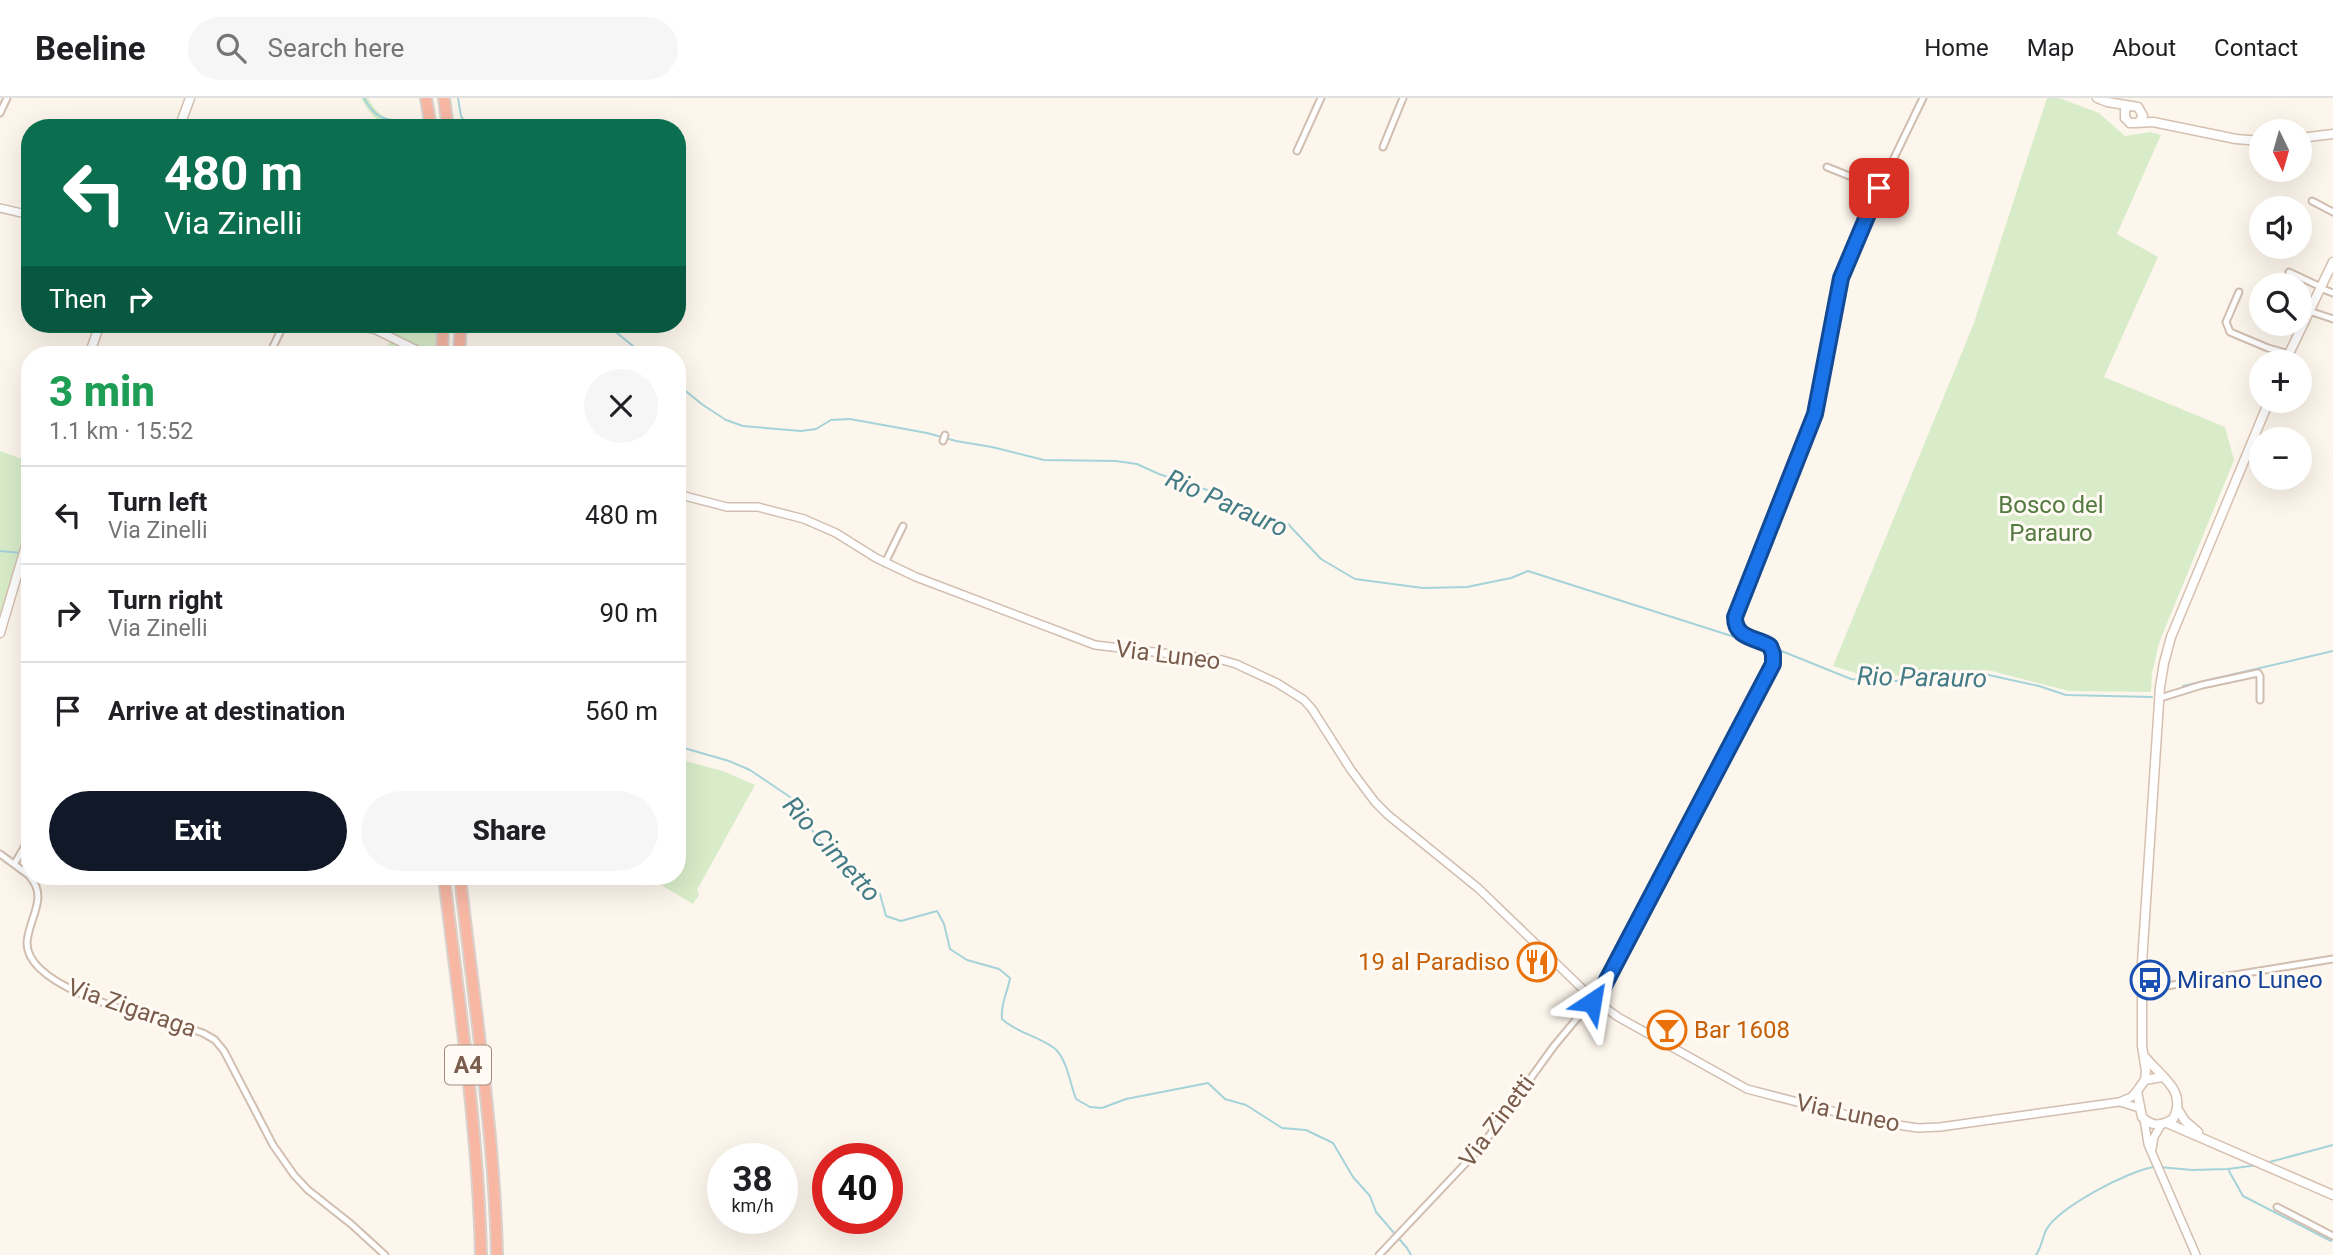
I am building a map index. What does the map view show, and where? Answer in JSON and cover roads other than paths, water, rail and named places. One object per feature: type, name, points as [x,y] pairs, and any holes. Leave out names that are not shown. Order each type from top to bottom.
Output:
[{"type":"highway","points":[[426,98],[430,119]]},
{"type":"highway","points":[[444,98],[447,119]]},
{"type":"highway","name":"A4","points":[[445,885],[475,1144],[481,1255]]},
{"type":"highway","name":"A4","points":[[461,885],[494,1167],[497,1255]]},
{"type":"main road","points":[[182,119],[190,98]]},
{"type":"main road","points":[[2096,98],[2136,106],[2178,126]]},
{"type":"main road","points":[[2107,102],[2129,122],[2153,122],[2249,140]]},
{"type":"main road","points":[[2125,118],[2125,110],[2129,106]]},
{"type":"main road","points":[[2136,123],[2141,120],[2142,111]]},
{"type":"main road","points":[[2312,137],[2333,134]]},
{"type":"main road","points":[[2312,304],[2333,262]]},
{"type":"main road","points":[[2264,413],[2172,637],[2164,663],[2144,918],[2142,1046],[2146,1071],[2145,1080],[2137,1091],[2139,1108],[2144,1119],[2151,1124],[2164,1124],[2212,1141],[2333,1195]]},
{"type":"main road","points":[[0,634],[21,559]]},
{"type":"main road","points":[[2144,1056],[2172,1085],[2177,1108],[2191,1127],[2212,1141]]},
{"type":"main road","points":[[2145,1080],[2162,1077]]},
{"type":"main road","points":[[2164,1124],[2173,1119],[2177,1108]]},
{"type":"street","points":[[0,113],[7,98]]},
{"type":"street","points":[[1297,151],[1321,98]]},
{"type":"street","points":[[1384,147],[1403,98]]},
{"type":"street","points":[[1827,167],[1879,188],[1923,98]]},
{"type":"street","name":"Via Zinetti","points":[[1379,1255],[1481,1147],[1554,1046],[1596,1000],[1773,664],[1770,646],[1742,634],[1737,629],[1735,617],[1815,414],[1841,278],[1879,188]]},
{"type":"street","points":[[2312,201],[2333,212]]},
{"type":"street","points":[[0,208],[21,212]]},
{"type":"street","points":[[2290,272],[2333,293]]},
{"type":"street","points":[[2239,292],[2226,322],[2230,332],[2272,350]]},
{"type":"street","points":[[2312,312],[2333,319]]},
{"type":"street","points":[[382,333],[409,346]]},
{"type":"street","name":"Via Luneo","points":[[686,496],[727,507],[758,507],[793,515],[836,533],[885,563],[1078,640],[1120,649],[1222,660],[1263,676],[1293,693],[1312,709],[1351,770],[1388,815],[1478,888],[1596,1000],[1618,1017],[1747,1089],[1871,1121],[1918,1128],[2119,1102]]},
{"type":"street","points":[[885,563],[902,526]]},
{"type":"street","points":[[2160,698],[2202,685],[2258,673],[2260,700]]},
{"type":"street","points":[[15,863],[21,853]]},
{"type":"street","name":"Via Zigaraga","points":[[0,854],[21,869]]},
{"type":"street","name":"Via Zigaraga","points":[[36,885],[39,897],[27,946],[38,967],[53,979],[89,998],[203,1033],[215,1040],[224,1051],[273,1145],[294,1175],[385,1255]]},
{"type":"street","points":[[2143,990],[2333,959]]},
{"type":"street","points":[[2119,1102],[2137,1091]]},
{"type":"street","points":[[2119,1102],[2139,1108]]},
{"type":"street","points":[[2144,1119],[2148,1144],[2196,1255]]},
{"type":"street","points":[[2152,1153],[2154,1137],[2164,1124]]},
{"type":"street","points":[[2277,1207],[2333,1236]]},
{"type":"waterway","name":"Rio Parauro","points":[[364,98],[375,113],[387,119]]},
{"type":"waterway","points":[[458,98],[463,119]]},
{"type":"waterway","name":"Rio Parauro","points":[[617,333],[633,346]]},
{"type":"waterway","name":"Rio Parauro","points":[[686,391],[726,420],[743,426],[801,431],[816,429],[831,420],[850,419],[927,433],[1044,460],[1137,464],[1288,524],[1321,559],[1355,579],[1423,588],[1467,587],[1511,578],[1528,571],[1766,647]]},
{"type":"waterway","points":[[0,551],[21,553]]},
{"type":"waterway","name":"Rio Parauro","points":[[1779,650],[1851,679],[1883,682],[1984,674],[2066,695],[2152,697]]},
{"type":"waterway","name":"Rio Parauro","points":[[2183,686],[2333,651]]},
{"type":"waterway","name":"Rio Cimetto","points":[[686,749],[750,770],[793,799],[817,838],[840,855],[855,876],[880,894],[886,916],[901,921],[937,911],[944,924],[950,949],[967,960],[999,969],[1010,978],[1002,1008],[1002,1019],[1058,1052],[1076,1099],[1090,1107],[1102,1108],[1126,1099],[1208,1083],[1225,1099],[1246,1105],[1282,1128],[1306,1130],[1333,1143],[1353,1177],[1370,1196],[1376,1212],[1411,1255]]},
{"type":"waterway","name":"Rio Cimetto","points":[[2266,1163],[2333,1145]]},
{"type":"waterway","name":"Rio Cimetto","points":[[2159,1167],[2192,1170],[2258,1165]]},
{"type":"waterway","name":"Rio Cimetto","points":[[2036,1255],[2046,1230],[2065,1211],[2095,1191],[2128,1175],[2154,1167]]},
{"type":"waterway","points":[[2229,1171],[2243,1196],[2331,1241]]},
{"type":"place","name":"19 al Paradiso","points":[[1537,962]]},
{"type":"place","name":"Mirano Luneo","points":[[2150,980]]},
{"type":"place","name":"Bar 1608","points":[[1667,1030]]},
{"type":"park label","name":"Bosco del Parauro","points":[[2051,519]]}]
